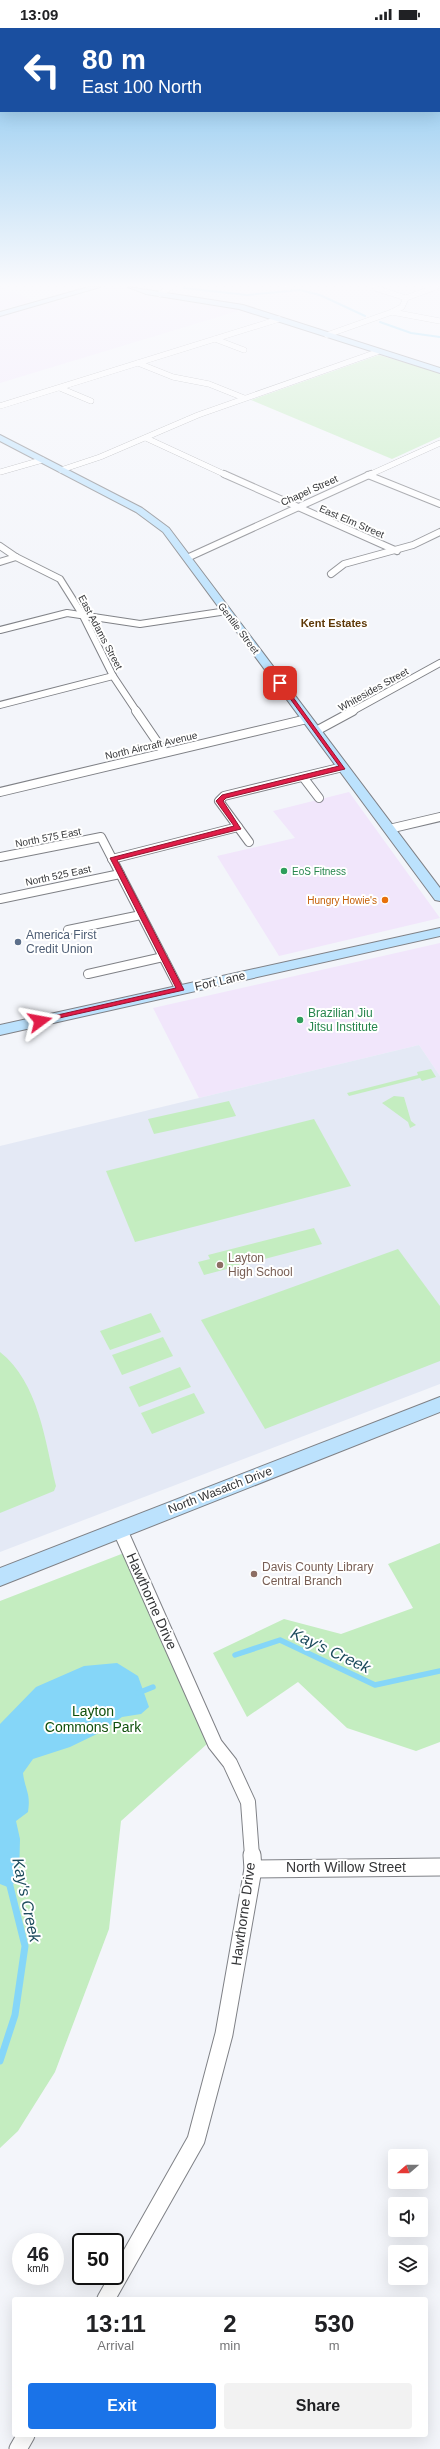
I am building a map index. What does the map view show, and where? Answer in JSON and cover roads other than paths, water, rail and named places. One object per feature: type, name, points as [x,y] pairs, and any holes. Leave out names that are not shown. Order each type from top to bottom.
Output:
[{"type":"main road","name":"Gentile Street","points":[[0,438],[155,521],[170,535],[440,897]]},
{"type":"main road","name":"Fort Lane","points":[[0,1030],[440,932]]},
{"type":"main road","name":"North Wasatch Drive","points":[[0,1577],[440,1404]]},
{"type":"street","points":[[0,406],[20,400]]},
{"type":"street","points":[[61,470],[100,457],[198,415],[239,400]]},
{"type":"street","name":"East Elm Street","points":[[146,438],[295,507],[397,551]]},
{"type":"street","name":"Chapel Street","points":[[187,558],[295,507],[440,443]]},
{"type":"street","points":[[0,472],[42,460]]},
{"type":"street","points":[[368,475],[440,504]]},
{"type":"street","points":[[331,574],[344,564],[397,551],[440,532]]},
{"type":"street","name":"East Adams Street","points":[[0,546],[16,557],[60,579],[82,614],[113,676],[164,752]]},
{"type":"street","points":[[0,562],[16,557]]},
{"type":"street","points":[[0,630],[67,613],[82,614],[140,624],[227,611]]},
{"type":"street","name":"Whitesides Street","points":[[316,732],[440,663]]},
{"type":"street","points":[[0,705],[113,676]]},
{"type":"street","name":"North Aircraft Avenue","points":[[0,792],[307,719]]},
{"type":"street","points":[[249,842],[219,801],[224,796],[343,767]]},
{"type":"street","points":[[303,777],[319,798]]},
{"type":"street","points":[[389,829],[440,817]]},
{"type":"street","points":[[180,990],[112,859],[238,827]]},
{"type":"street","name":"North 575 East","points":[[0,857],[101,838],[112,859]]},
{"type":"street","name":"North 525 East","points":[[0,899],[120,874]]},
{"type":"street","points":[[68,930],[141,915]]},
{"type":"street","points":[[88,974],[163,957]]},
{"type":"street","name":"Hawthorne Drive","points":[[107,2297],[196,2140],[224,2034],[253,1869],[248,1802],[230,1763],[215,1744],[120,1530]]},
{"type":"street","name":"North Willow Street","points":[[253,1869],[440,1867]]},
{"type":"street","points":[[18,2449],[25,2437]]},
{"type":"water","points":[[117,1663],[138,1676],[149,1707],[141,1714],[122,1717],[101,1732],[70,1747],[33,1759],[23,1773],[28,1796],[28,1812],[16,1821],[20,1839],[19,1877],[10,1888],[0,1884],[0,1724],[36,1687],[84,1666]]},
{"type":"waterway","name":"Kay's Creek","points":[[235,1655],[280,1640],[375,1685],[440,1671]]},
{"type":"waterway","name":"Kay's Creek","points":[[138,1693],[153,1687]]},
{"type":"waterway","name":"Kay's Creek","points":[[0,2061],[15,2015],[25,1946],[9,1882]]},
{"type":"place","name":"EoS Fitness","points":[[284,871]]},
{"type":"place","name":"Hungry Howie's","points":[[385,900]]},
{"type":"place","name":"America First Credit Union","points":[[18,942]]},
{"type":"place","name":"Brazilian Jiu Jitsu Institute","points":[[300,1020]]},
{"type":"place","name":"Layton High School","points":[[220,1265]]},
{"type":"place","name":"Davis County Library Central Branch","points":[[254,1574]]},
{"type":"district","name":"Kent Estates","points":[[334,623]]},
{"type":"park label","name":"Layton Commons Park","points":[[93,1720]]}]
